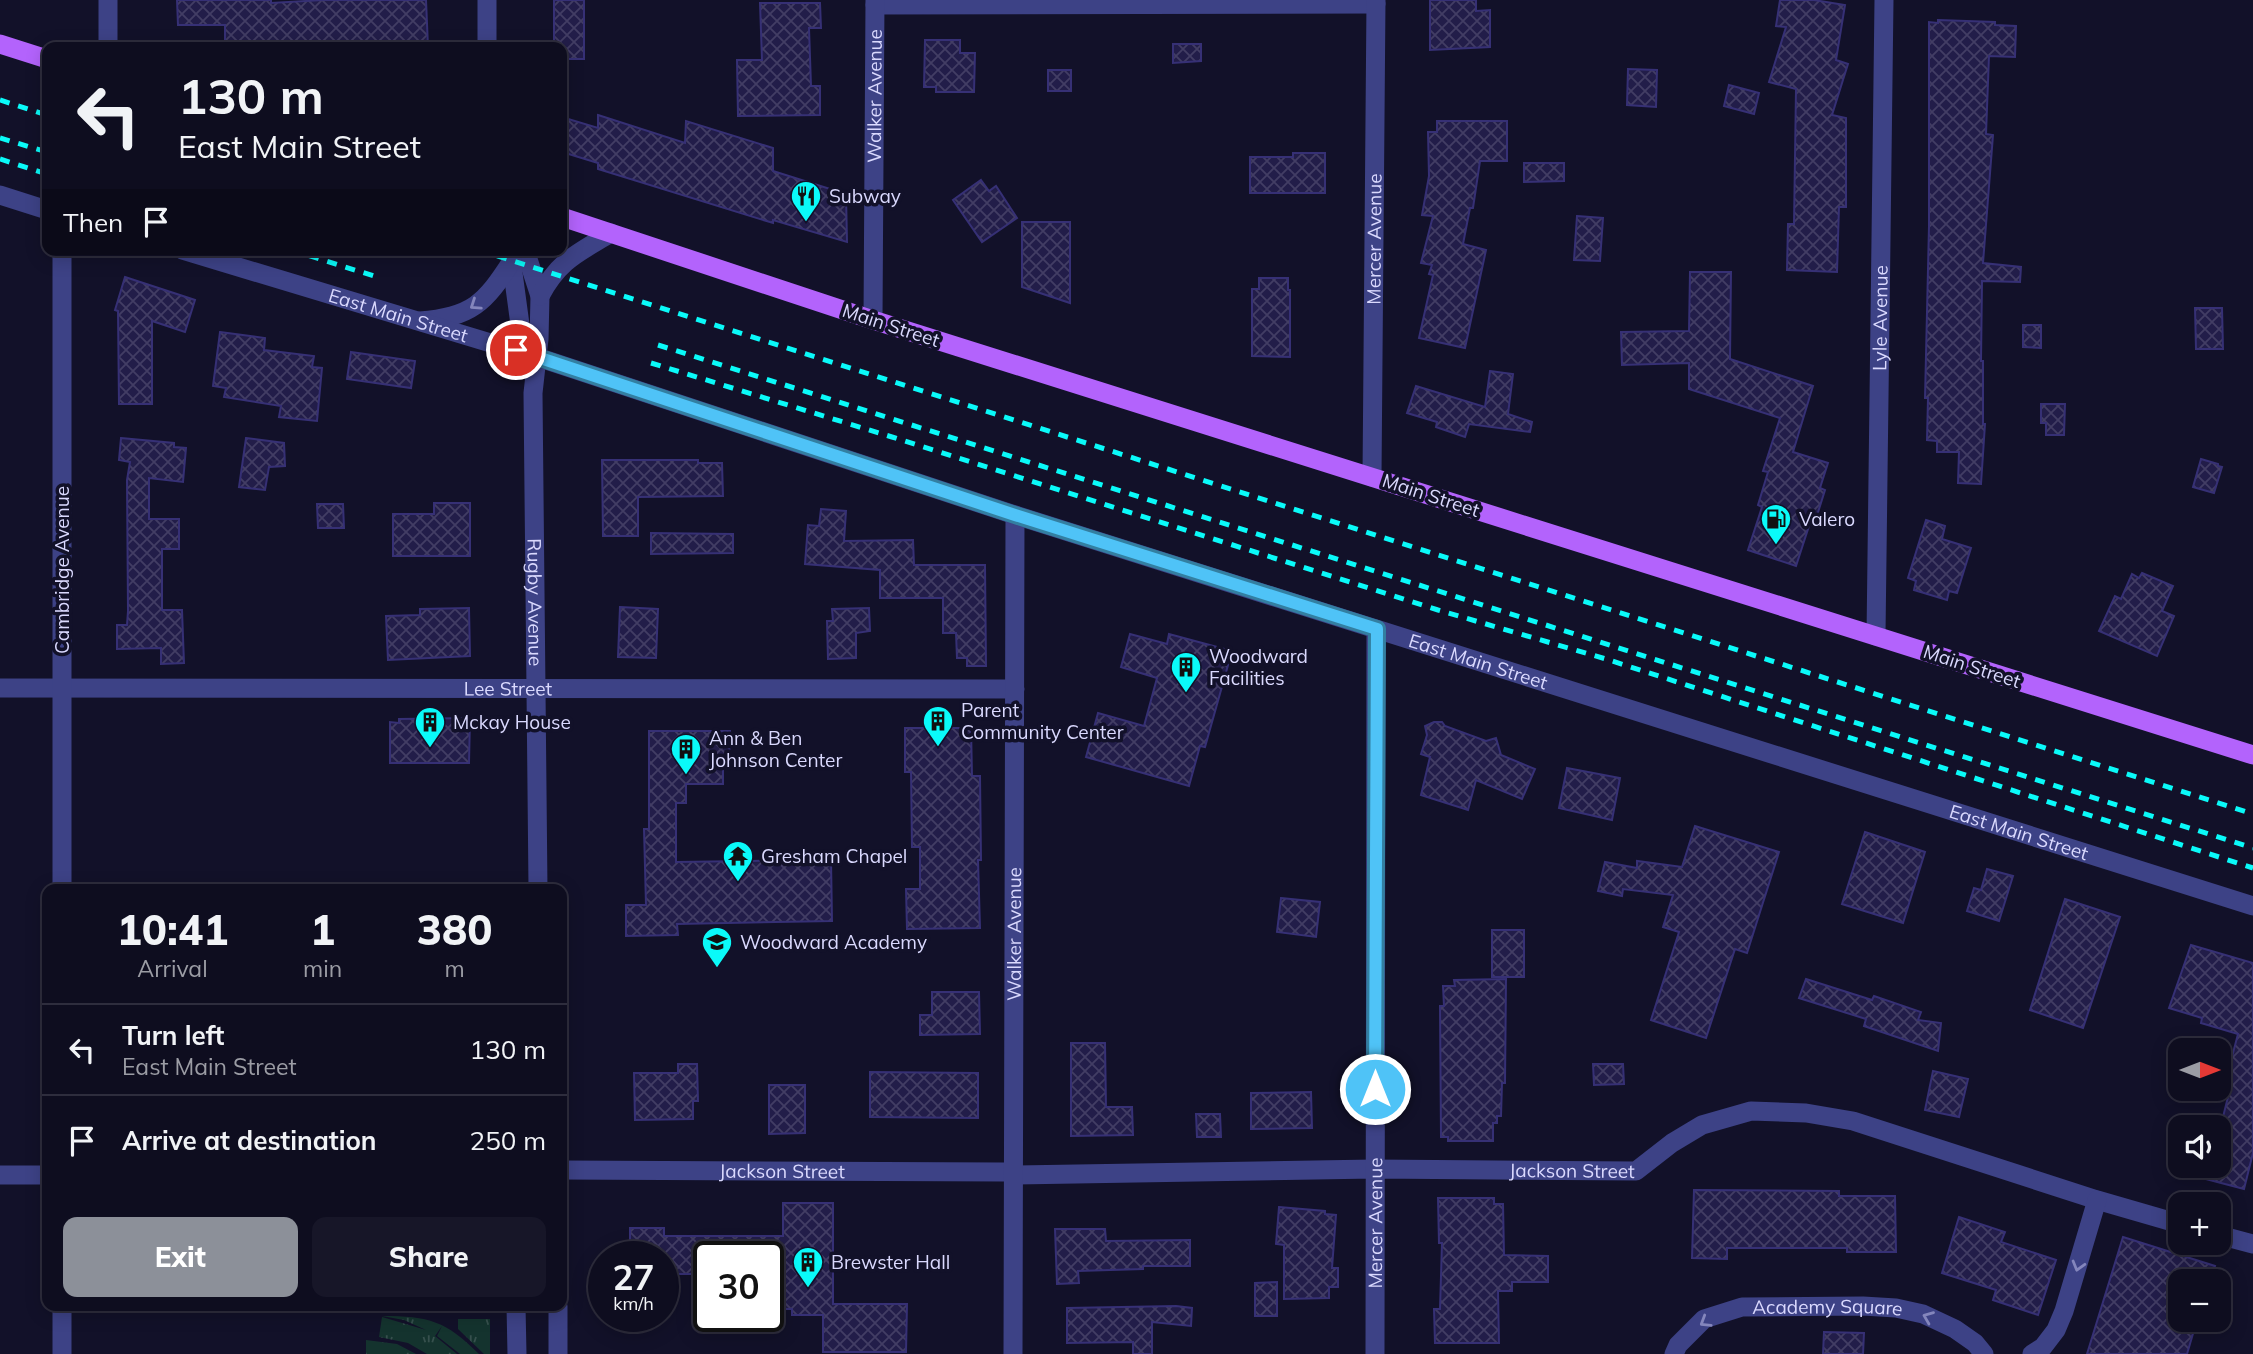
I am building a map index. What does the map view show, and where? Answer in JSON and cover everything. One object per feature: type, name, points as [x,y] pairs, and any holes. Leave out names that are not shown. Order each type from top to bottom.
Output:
[{"type":"main road","points":[[0,44],[42,57]]},
{"type":"main road","name":"Main Street","points":[[567,219],[873,320],[2253,755]]},
{"type":"street","points":[[108,0],[108,42]]},
{"type":"street","points":[[487,42],[488,0]]},
{"type":"street","name":"Lyle Avenue","points":[[1876,636],[1884,0]]},
{"type":"street","points":[[876,3],[1376,2]]},
{"type":"street","name":"Mercer Avenue","points":[[1372,477],[1376,2]]},
{"type":"street","name":"Walker Avenue","points":[[873,320],[876,3]]},
{"type":"street","points":[[0,195],[42,208]]},
{"type":"street","points":[[540,296],[553,273],[570,258],[611,233]]},
{"type":"street","name":"Cambridge Avenue","points":[[62,256],[62,884]]},
{"type":"street","name":"East Main Street","points":[[202,256],[537,357],[1015,515],[2253,906]]},
{"type":"street","points":[[420,321],[446,319],[473,308],[496,286],[514,256]]},
{"type":"street","points":[[515,256],[521,332],[537,357]]},
{"type":"street","name":"Rugby Avenue","points":[[516,256],[540,296],[533,393],[538,884]]},
{"type":"street","name":"Walker Avenue","points":[[1013,1354],[1009,1173],[1015,515]]},
{"type":"street","name":"Mercer Avenue","points":[[1375,1354],[1377,629]]},
{"type":"street","name":"Lee Street","points":[[0,688],[1015,690]]},
{"type":"street","name":"Jackson Street","points":[[567,1170],[1009,1173],[1374,1169],[1636,1171],[1672,1143],[1702,1125],[1751,1111],[1805,1113],[1853,1121],[2168,1221]]},
{"type":"street","points":[[0,1175],[42,1175]]},
{"type":"street","points":[[2032,1354],[2043,1347],[2056,1330],[2097,1200]]},
{"type":"street","points":[[2231,1238],[2253,1244]]},
{"type":"street","name":"Academy Square","points":[[1674,1354],[1678,1345],[1704,1319],[1742,1307],[1863,1306],[1896,1308],[1923,1314],[1955,1329],[1975,1343],[1984,1354]]},
{"type":"street","points":[[62,1311],[62,1354]]},
{"type":"street","points":[[516,1311],[517,1354]]},
{"type":"street","points":[[558,1311],[558,1354]]},
{"type":"green space","points":[[382,1316],[412,1317],[436,1323],[446,1327],[457,1334],[479,1354],[460,1354],[437,1336],[442,1326],[435,1336],[457,1354],[427,1354],[408,1343],[379,1337],[382,1317],[426,1330],[404,1320]]},
{"type":"green space","points":[[458,1319],[490,1319],[490,1354],[484,1354],[458,1329]]},
{"type":"green space","points":[[366,1340],[397,1344],[416,1354],[366,1354]]},
{"type":"building","points":[[177,0],[271,0],[271,3],[426,0],[428,42],[225,42],[225,25],[178,25]]},
{"type":"building","points":[[554,0],[584,0],[584,59],[567,59],[567,42],[554,42]]},
{"type":"building","points":[[1430,0],[1476,0],[1476,11],[1490,10],[1490,47],[1430,50]]},
{"type":"building","points":[[1780,0],[1814,0],[1845,5],[1836,60],[1848,64],[1832,115],[1846,118],[1846,207],[1839,207],[1837,272],[1787,270],[1788,224],[1794,224],[1796,89],[1769,82],[1786,27],[1776,26]]},
{"type":"building","points":[[760,3],[820,3],[821,28],[809,28],[811,86],[820,86],[820,115],[738,116],[737,60],[762,60]]},
{"type":"building","points":[[1938,20],[1995,22],[1995,25],[2016,26],[2015,57],[1989,56],[1986,134],[1993,135],[1983,263],[2021,267],[2020,282],[1982,281],[1981,361],[1985,424],[1981,484],[1958,483],[1959,452],[1937,452],[1937,441],[1927,440],[1928,398],[1925,398],[1929,226],[1929,22],[1938,23]]},
{"type":"building","points":[[925,40],[960,40],[960,53],[975,53],[974,92],[936,92],[936,87],[924,87]]},
{"type":"building","points":[[1173,44],[1201,44],[1201,61],[1173,63]]},
{"type":"building","points":[[1628,69],[1657,70],[1656,107],[1627,105]]},
{"type":"building","points":[[1048,70],[1071,70],[1071,91],[1048,91]]},
{"type":"building","points":[[1729,85],[1759,93],[1754,114],[1724,106]]},
{"type":"building","points":[[598,115],[685,143],[686,121],[773,148],[773,171],[846,194],[847,242],[773,220],[773,223],[598,169],[598,163],[567,154],[567,119],[598,128]]},
{"type":"building","points":[[1437,121],[1507,121],[1507,161],[1480,161],[1473,208],[1470,208],[1463,244],[1486,250],[1465,348],[1419,338],[1433,275],[1429,274],[1432,265],[1421,263],[1433,216],[1422,215],[1429,176],[1428,132],[1437,132]]},
{"type":"building","points":[[1293,153],[1325,153],[1325,193],[1250,193],[1250,157],[1293,157]]},
{"type":"building","points":[[1524,163],[1564,163],[1564,181],[1524,182]]},
{"type":"building","points":[[981,180],[989,191],[996,186],[1017,218],[982,242],[953,200]]},
{"type":"building","points":[[1577,216],[1603,218],[1600,261],[1574,260]]},
{"type":"building","points":[[1022,222],[1070,222],[1070,303],[1022,287]]},
{"type":"building","points":[[1690,272],[1731,272],[1730,359],[1813,386],[1793,452],[1828,463],[1820,488],[1825,490],[1814,525],[1810,523],[1796,566],[1748,550],[1762,507],[1758,505],[1768,472],[1763,471],[1780,418],[1689,389],[1689,363],[1622,365],[1621,332],[1689,331]]},
{"type":"building","points":[[125,277],[195,300],[185,332],[152,321],[152,404],[119,404],[118,311],[115,310]]},
{"type":"building","points":[[1259,278],[1288,278],[1290,357],[1252,356],[1252,289],[1259,289]]},
{"type":"building","points":[[2195,308],[2222,308],[2223,349],[2196,349]]},
{"type":"building","points":[[2023,325],[2041,325],[2041,348],[2023,347]]},
{"type":"building","points":[[220,332],[265,338],[264,350],[314,356],[312,367],[322,368],[317,421],[279,417],[281,406],[224,397],[226,388],[213,386]]},
{"type":"building","points":[[351,352],[415,361],[411,388],[347,379]]},
{"type":"building","points":[[1490,371],[1513,374],[1508,414],[1532,422],[1530,432],[1469,424],[1465,437],[1436,427],[1437,422],[1407,413],[1416,386],[1485,407]]},
{"type":"building","points":[[2041,404],[2065,404],[2064,435],[2046,435],[2046,423],[2041,423]]},
{"type":"building","points":[[121,438],[174,443],[174,447],[186,448],[183,482],[149,478],[149,519],[179,519],[179,549],[162,549],[162,610],[182,610],[184,663],[161,664],[161,648],[117,649],[117,625],[127,625],[128,611],[127,480],[130,462],[119,460]]},
{"type":"building","points":[[246,438],[284,443],[285,466],[269,467],[265,490],[239,487]]},
{"type":"building","points":[[2201,459],[2222,467],[2214,493],[2193,487]]},
{"type":"building","points":[[602,460],[698,460],[698,463],[722,463],[723,496],[638,497],[638,536],[603,536]]},
{"type":"building","points":[[434,503],[470,503],[470,556],[393,556],[393,514],[434,514]]},
{"type":"building","points":[[317,504],[343,504],[344,528],[318,528]]},
{"type":"building","points":[[821,509],[846,511],[844,541],[913,540],[914,565],[985,565],[986,666],[967,666],[967,658],[957,658],[956,633],[943,633],[943,598],[880,598],[880,570],[805,564],[808,525],[819,526]]},
{"type":"building","points":[[1926,520],[1945,526],[1942,539],[1971,548],[1957,593],[1949,591],[1947,600],[1914,590],[1916,581],[1908,578]]},
{"type":"building","points":[[651,533],[733,534],[733,553],[651,554]]},
{"type":"building","points":[[2142,573],[2173,586],[2162,611],[2174,616],[2157,656],[2099,631],[2115,596],[2121,599],[2132,574],[2139,578]]},
{"type":"building","points":[[620,607],[658,609],[656,658],[618,657]]},
{"type":"building","points":[[469,608],[470,656],[388,660],[386,616],[420,615],[420,609]]},
{"type":"building","points":[[869,608],[870,631],[856,633],[856,658],[828,659],[827,621],[833,621],[832,609]]},
{"type":"building","name":"Woodward Facilities","points":[[1130,634],[1167,644],[1169,634],[1232,651],[1205,747],[1200,746],[1189,786],[1086,757],[1098,713],[1144,726],[1157,678],[1121,667]]},
{"type":"building","name":"Mckay House","points":[[470,718],[469,763],[390,763],[390,722],[399,723],[399,719]]},
{"type":"building","points":[[1442,722],[1445,726],[1486,741],[1496,738],[1501,755],[1535,769],[1522,799],[1476,780],[1468,810],[1421,795],[1430,757],[1421,754],[1427,735],[1425,726]]},
{"type":"building","points":[[905,728],[971,728],[972,776],[980,776],[980,928],[907,929],[906,889],[920,889],[920,847],[912,847],[911,772],[905,772]]},
{"type":"building","name":"Gresham Chapel","points":[[649,731],[730,731],[729,767],[723,767],[723,784],[686,784],[686,803],[676,803],[676,862],[831,860],[832,921],[677,924],[678,935],[626,936],[626,905],[646,905],[644,829],[649,829]]},
{"type":"building","points":[[1567,768],[1620,778],[1612,820],[1559,808]]},
{"type":"building","points":[[1695,826],[1779,852],[1747,953],[1735,949],[1706,1038],[1651,1020],[1679,932],[1663,927],[1673,895],[1623,889],[1622,896],[1598,891],[1605,862],[1637,868],[1637,861],[1682,867]]},
{"type":"building","points":[[1865,832],[1925,852],[1903,923],[1842,904]]},
{"type":"building","points":[[1987,869],[2013,876],[1999,921],[1967,911],[1974,888],[1981,890]]},
{"type":"building","points":[[1281,898],[1320,902],[1316,937],[1277,932]]},
{"type":"building","points":[[2065,899],[2120,917],[2083,1028],[2030,1010]]},
{"type":"building","points":[[1492,930],[1524,930],[1524,977],[1492,977]]},
{"type":"building","points":[[2191,945],[2253,963],[2253,1153],[2244,1189],[2202,1178],[2231,1178],[2231,1115],[2224,1115],[2227,1101],[2231,1101],[2231,1061],[2238,1034],[2201,1023],[2202,1018],[2169,1008]]},
{"type":"building","points":[[1506,979],[1505,1083],[1502,1083],[1501,1116],[1497,1116],[1497,1123],[1493,1123],[1493,1141],[1448,1141],[1448,1137],[1441,1137],[1440,1006],[1444,1006],[1443,986],[1455,986],[1454,980]]},
{"type":"building","points":[[1806,979],[1872,1000],[1874,996],[1921,1012],[1918,1020],[1941,1023],[1938,1051],[1864,1026],[1866,1019],[1799,998]]},
{"type":"building","points":[[932,992],[979,992],[980,1034],[920,1035],[920,1015],[932,1015]]},
{"type":"building","points":[[1071,1043],[1105,1043],[1106,1107],[1132,1107],[1133,1135],[1071,1136]]},
{"type":"building","points":[[678,1064],[697,1064],[698,1101],[693,1101],[693,1119],[635,1120],[634,1073],[678,1073]]},
{"type":"building","points":[[1593,1064],[1623,1064],[1624,1084],[1594,1085]]},
{"type":"building","points":[[1933,1071],[1968,1079],[1959,1117],[1925,1110]]},
{"type":"building","points":[[870,1072],[978,1073],[978,1118],[870,1117]]},
{"type":"building","points":[[769,1085],[805,1085],[805,1133],[769,1134]]},
{"type":"building","points":[[1311,1092],[1312,1128],[1251,1129],[1251,1093]]},
{"type":"building","points":[[1196,1114],[1220,1114],[1221,1137],[1197,1137]]},
{"type":"building","points":[[1694,1190],[1839,1191],[1839,1196],[1895,1196],[1896,1252],[1847,1252],[1847,1248],[1727,1248],[1727,1259],[1692,1258]]},
{"type":"building","points":[[1438,1198],[1494,1198],[1494,1204],[1503,1204],[1504,1255],[1548,1256],[1548,1282],[1512,1282],[1512,1291],[1498,1291],[1499,1343],[1435,1343],[1434,1309],[1440,1309],[1442,1243],[1439,1243]]},
{"type":"building","name":"Brewster Hall","points":[[783,1203],[833,1203],[833,1304],[907,1304],[906,1352],[823,1352],[823,1315],[792,1315],[792,1309],[784,1309],[784,1241],[693,1241],[693,1274],[679,1274],[679,1241],[630,1241],[630,1228],[664,1228],[664,1236],[783,1236]]},
{"type":"building","points":[[1279,1207],[1325,1211],[1325,1214],[1336,1215],[1332,1268],[1338,1268],[1338,1287],[1329,1287],[1329,1298],[1284,1299],[1284,1245],[1276,1244]]},
{"type":"building","points":[[1959,1217],[2005,1232],[2001,1242],[2056,1260],[2038,1315],[1993,1300],[1996,1290],[1942,1273]]},
{"type":"building","points":[[1055,1229],[1105,1229],[1106,1241],[1190,1240],[1190,1266],[1078,1271],[1079,1283],[1057,1284]]},
{"type":"building","points":[[2123,1237],[2168,1251],[2168,1255],[2180,1255],[2215,1266],[2214,1269],[2168,1269],[2168,1332],[2193,1332],[2187,1354],[2087,1354]]},
{"type":"building","points":[[1277,1282],[1277,1316],[1255,1316],[1255,1283]]},
{"type":"building","points":[[1067,1308],[1192,1308],[1191,1326],[1152,1322],[1152,1354],[1133,1354],[1133,1342],[1067,1343]]},
{"type":"building","points":[[1824,1332],[1864,1333],[1863,1354],[1823,1354]]},
{"type":"railway","points":[[0,100],[42,113]]},
{"type":"railway","points":[[0,138],[42,151]]},
{"type":"railway","points":[[0,159],[42,172]]},
{"type":"railway","points":[[310,256],[374,276]]},
{"type":"railway","points":[[498,256],[2253,814]]},
{"type":"railway","points":[[658,345],[2253,848]]},
{"type":"railway","points":[[651,363],[1438,610],[1606,659],[2253,868]]},
{"type":"place","name":"Subway","points":[[806,223]]},
{"type":"place","name":"Valero","points":[[1776,546]]},
{"type":"place","name":"Woodward Facilities","points":[[1186,694]]},
{"type":"place","name":"Parent Community Center","points":[[938,748]]},
{"type":"place","name":"Mckay House","points":[[430,749]]},
{"type":"place","name":"Ann & Ben Johnson Center","points":[[686,776]]},
{"type":"place","name":"Gresham Chapel","points":[[738,883]]},
{"type":"place","name":"Woodward Academy","points":[[717,969]]},
{"type":"place","name":"Brewster Hall","points":[[808,1289]]},
{"type":"route","points":[[516,350],[1015,515],[1377,629],[1375,1089]]}]
